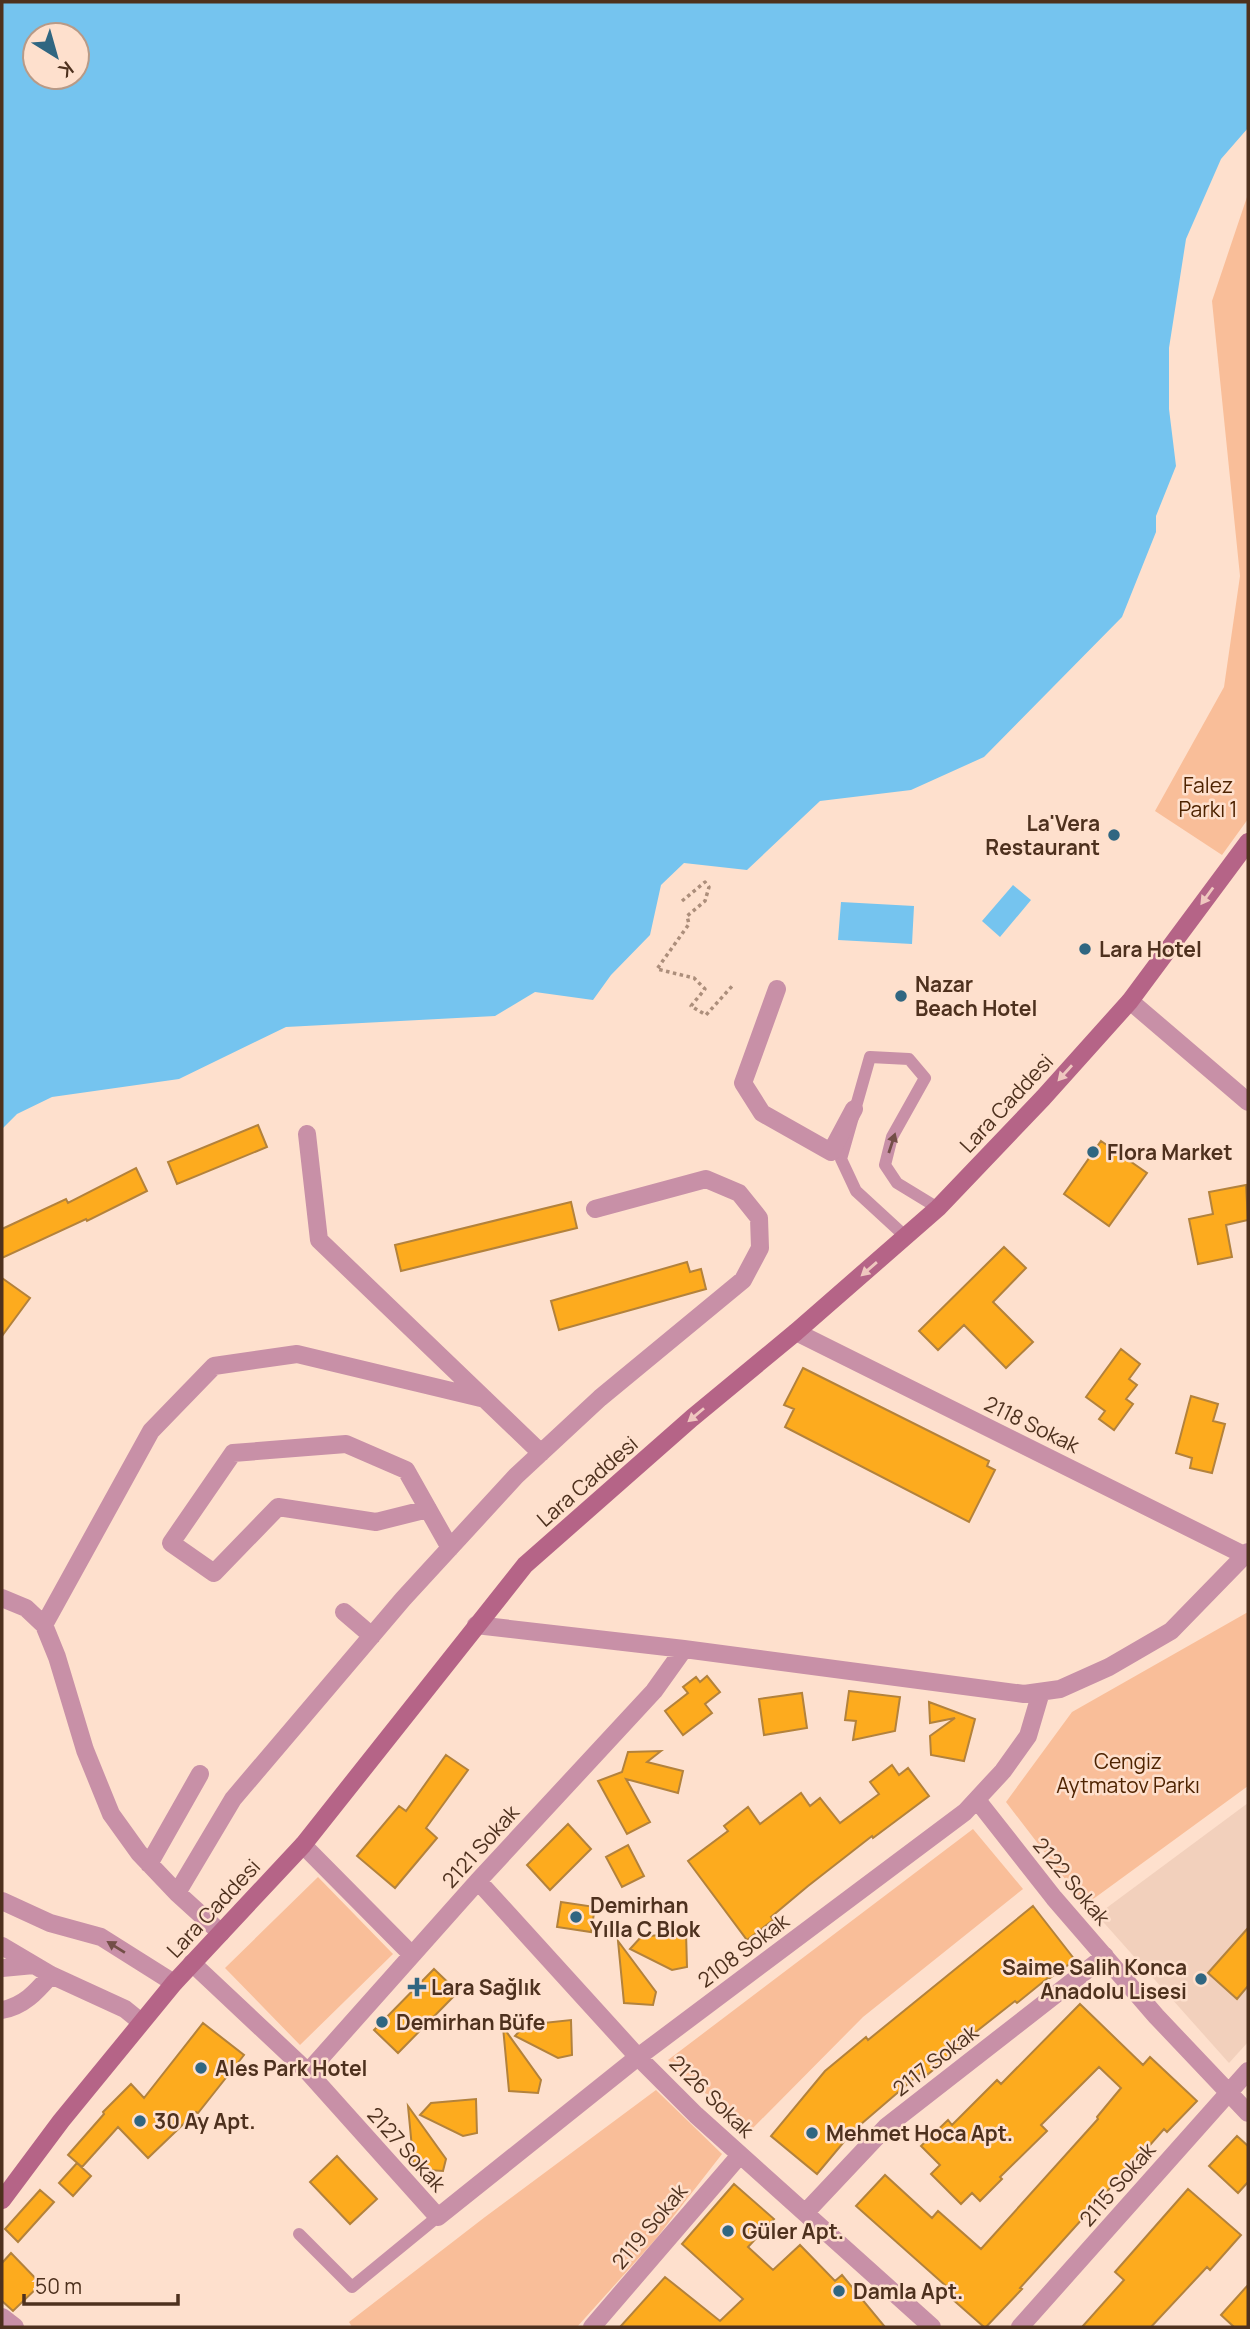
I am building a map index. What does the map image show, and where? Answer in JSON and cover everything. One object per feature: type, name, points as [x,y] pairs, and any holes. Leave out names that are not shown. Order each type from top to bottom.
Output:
[{"type":"street","name":"Lara Caddesi","points":[[2,2200],[61,2121],[174,1983],[303,1845],[526,1565],[692,1418],[796,1332],[937,1208],[1043,1098],[1130,1001],[1248,842]]},
{"type":"street","points":[[777,989],[743,1083],[762,1114],[831,1152],[854,1109]]},
{"type":"street","points":[[1130,1001],[1248,1102]]},
{"type":"street","points":[[307,1134],[319,1240],[541,1452]]},
{"type":"street","points":[[177,1893],[233,1799],[450,1548],[516,1476],[600,1398],[743,1280],[760,1248],[759,1218],[739,1193],[706,1179],[595,1209]]},
{"type":"street","name":"2118 Sokak","points":[[796,1332],[1248,1555]]},
{"type":"street","points":[[44,1625],[150,1432],[214,1366],[297,1354],[485,1399]]},
{"type":"street","points":[[428,1509],[376,1522],[278,1507],[214,1573],[171,1543],[233,1453],[346,1444],[407,1470],[450,1548]]},
{"type":"street","points":[[476,1625],[684,1649],[1024,1694],[1060,1689],[1109,1667],[1171,1631],[1248,1555]]},
{"type":"street","points":[[2,1598],[26,1608],[44,1625],[57,1657],[85,1750],[111,1814],[149,1864],[220,1933]]},
{"type":"street","points":[[344,1612],[372,1636]]},
{"type":"street","name":"2121 Sokak","points":[[308,2072],[478,1881],[654,1690],[684,1649]]},
{"type":"street","name":"2108 Sokak","points":[[439,2216],[639,2057],[965,1812],[1003,1771],[1028,1736],[1041,1692]]},
{"type":"street","points":[[149,1864],[200,1774]]},
{"type":"street","name":"2122 Sokak","points":[[976,1800],[1054,1898],[1156,2016],[1248,2113]]},
{"type":"street","points":[[303,1845],[412,1955]]},
{"type":"street","name":"2126 Sokak","points":[[478,1881],[639,2057],[696,2115],[932,2327]]},
{"type":"street","points":[[2,1901],[50,1923],[101,1937],[174,1983]]},
{"type":"street","points":[[2,1946],[51,1975],[125,2009],[141,2022]]},
{"type":"street","name":"2117 Sokak","points":[[805,2213],[887,2126],[1105,1956]]},
{"type":"street","name":"2127 Sokak","points":[[192,1963],[308,2072],[439,2216]]},
{"type":"street","points":[[2,1968],[34,1965]]},
{"type":"street","points":[[2,2010],[16,2007],[34,1994],[51,1975]]},
{"type":"street","name":"2115 Sokak","points":[[1020,2327],[1248,2071]]},
{"type":"street","name":"2119 Sokak","points":[[592,2327],[740,2155]]},
{"type":"street","points":[[2,2317],[15,2327]]},
{"type":"lane","points":[[906,1237],[856,1191],[841,1159],[870,1057],[909,1059],[925,1079],[892,1137],[885,1165],[898,1183],[937,1208]]},
{"type":"lane","points":[[299,2234],[352,2287],[439,2216]]},
{"type":"path","points":[[682,901],[705,882],[709,887],[705,901],[687,916],[689,923],[657,969],[694,978],[705,989],[691,1006],[706,1015],[734,984]]},
{"type":"shaded area","name":"Saime Salih Konca Anadolu Lisesi","points":[[1248,1803],[1248,2042],[1229,2063],[1097,1915]]},
{"type":"green space","name":"Falez Parkı 1","points":[[1248,194],[1248,819],[1222,855],[1155,811],[1224,687],[1240,576],[1212,301]]},
{"type":"green space","name":"Cengiz Aytmatov Parkı","points":[[1248,1612],[1248,1786],[1085,1905],[1006,1802],[1072,1712]]},
{"type":"green space","points":[[973,1829],[1023,1889],[863,2017],[749,2132],[668,2060]]},
{"type":"green space","points":[[318,1877],[393,1954],[300,2045],[225,1968]]},
{"type":"green space","points":[[656,2090],[722,2154],[655,2240],[577,2327],[352,2327],[349,2322]]},
{"type":"water","points":[[2,2],[1248,2],[1248,128],[1221,159],[1186,239],[1169,348],[1169,409],[1176,466],[1156,516],[1156,532],[1122,617],[984,757],[911,790],[820,801],[747,870],[684,863],[661,885],[650,935],[611,975],[593,1000],[535,992],[495,1016],[286,1027],[179,1079],[52,1097],[17,1114],[2,1129]]},
{"type":"water","points":[[1013,885],[1031,900],[1000,937],[982,921]]},
{"type":"water","points":[[841,902],[914,906],[912,944],[838,940]]},
{"type":"building","points":[[258,1125],[267,1147],[177,1184],[168,1162]]},
{"type":"building","points":[[1101,1141],[1147,1173],[1109,1226],[1064,1194]]},
{"type":"building","points":[[136,1168],[147,1191],[2,1258],[2,1229],[66,1199],[68,1203]]},
{"type":"building","points":[[1246,1185],[1248,1220],[1226,1225],[1232,1257],[1198,1264],[1189,1219],[1213,1214],[1209,1192]]},
{"type":"building","points":[[571,1202],[577,1228],[401,1271],[395,1245]]},
{"type":"building","points":[[1004,1247],[1026,1268],[993,1302],[1033,1342],[1006,1368],[964,1325],[938,1350],[919,1331]]},
{"type":"building","points":[[687,1262],[690,1272],[701,1269],[706,1289],[559,1330],[551,1301]]},
{"type":"building","points":[[2,1278],[30,1298],[2,1336]]},
{"type":"building","points":[[1121,1349],[1140,1364],[1129,1379],[1137,1385],[1126,1399],[1133,1404],[1114,1430],[1099,1419],[1105,1411],[1086,1397]]},
{"type":"building","points":[[803,1368],[989,1461],[987,1466],[995,1470],[969,1522],[785,1427],[794,1409],[784,1405]]},
{"type":"building","points":[[1191,1396],[1218,1404],[1213,1421],[1225,1424],[1212,1473],[1190,1468],[1192,1458],[1176,1453]]},
{"type":"building","points":[[707,1676],[720,1692],[705,1704],[712,1713],[683,1735],[665,1711],[688,1693],[683,1687],[696,1677],[700,1682]]},
{"type":"building","points":[[849,1691],[900,1697],[895,1731],[853,1740],[856,1721],[845,1720]]},
{"type":"building","points":[[802,1693],[807,1728],[764,1735],[759,1699]]},
{"type":"building","points":[[929,1702],[975,1719],[964,1761],[931,1755],[930,1736],[955,1718],[930,1723]]},
{"type":"building","points":[[661,1751],[647,1762],[683,1771],[678,1793],[626,1779],[650,1822],[627,1834],[598,1781],[622,1772],[628,1752]]},
{"type":"building","points":[[446,1755],[468,1770],[426,1828],[437,1838],[395,1888],[357,1856],[399,1806],[406,1811]]},
{"type":"building","points":[[892,1765],[899,1775],[908,1768],[929,1796],[808,1886],[771,1917],[773,1920],[747,1940],[688,1861],[728,1831],[724,1826],[748,1807],[760,1824],[801,1793],[810,1806],[820,1798],[840,1823],[879,1794],[870,1782]]},
{"type":"building","points":[[568,1824],[591,1849],[550,1890],[527,1865]]},
{"type":"building","points":[[628,1845],[644,1876],[622,1887],[606,1857]]},
{"type":"building","name":"Demirhan Yılla C Blok","points":[[561,1902],[595,1907],[591,1932],[557,1927]]},
{"type":"building","points":[[1033,1906],[1075,1960],[1017,2003],[1015,2001],[927,2075],[924,2070],[853,2131],[817,2174],[771,2136],[825,2071],[866,2037],[868,2040]]},
{"type":"building","points":[[1248,1928],[1248,1986],[1237,1999],[1208,1973]]},
{"type":"building","points":[[686,1932],[687,1967],[672,1970],[630,1949],[641,1937]]},
{"type":"building","points":[[618,1941],[656,1992],[653,2005],[624,2003]]},
{"type":"building","points":[[434,1969],[458,1992],[398,2053],[374,2030]]},
{"type":"building","points":[[1080,2004],[1143,2065],[1150,2057],[1197,2101],[1167,2132],[1164,2129],[1020,2288],[1022,2289],[984,2327],[951,2298],[955,2294],[856,2206],[885,2175],[932,2218],[938,2211],[981,2249],[1098,2119],[1121,2088],[1099,2067],[1041,2125],[1047,2131],[1000,2177],[1002,2179],[980,2201],[972,2193],[961,2204],[931,2174],[940,2165],[921,2146],[948,2120],[952,2125],[997,2080],[1001,2084]]},
{"type":"building","points":[[571,2020],[572,2055],[558,2058],[515,2036],[525,2025]]},
{"type":"building","points":[[203,2023],[244,2055],[198,2113],[148,2158],[118,2127],[82,2167],[68,2155],[103,2112],[131,2084],[144,2098]]},
{"type":"building","points":[[503,2027],[541,2080],[538,2093],[509,2091]]},
{"type":"building","points":[[476,2099],[477,2133],[463,2136],[420,2115],[431,2103]]},
{"type":"building","points":[[408,2106],[446,2159],[443,2171],[414,2169]]},
{"type":"building","points":[[1237,2136],[1248,2146],[1248,2182],[1238,2193],[1209,2166]]},
{"type":"building","points":[[337,2156],[377,2199],[350,2224],[310,2182]]},
{"type":"building","points":[[77,2163],[91,2176],[73,2196],[59,2183]]},
{"type":"building","points":[[734,2184],[774,2219],[748,2247],[773,2270],[800,2245],[835,2281],[842,2275],[885,2327],[620,2327],[665,2277],[720,2321],[743,2299],[682,2244]]},
{"type":"building","points":[[1188,2189],[1241,2235],[1210,2270],[1207,2267],[1151,2327],[1082,2327],[1124,2280],[1115,2272]]},
{"type":"building","points":[[40,2190],[54,2202],[18,2242],[5,2229]]},
{"type":"building","points":[[11,2253],[41,2284],[13,2311],[2,2301],[2,2263]]},
{"type":"building","points":[[1248,2285],[1248,2327],[1234,2327],[1221,2315]]},
{"type":"place","name":"La'Vera Restaurant","points":[[1114,835]]},
{"type":"place","name":"Lara Hotel","points":[[1085,949]]},
{"type":"place","name":"Nazar Beach Hotel","points":[[901,996]]},
{"type":"place","name":"Flora Market","points":[[1093,1152]]},
{"type":"place","name":"Demirhan Yılla C Blok","points":[[576,1917]]},
{"type":"place","name":"Saime Salih Konca Anadolu Lisesi","points":[[1201,1979]]},
{"type":"place","name":"Lara Sağlık","points":[[417,1987]]},
{"type":"place","name":"Demirhan Büfe","points":[[382,2022]]},
{"type":"place","name":"Ales Park Hotel","points":[[201,2068]]},
{"type":"place","name":"30 Ay Apt.","points":[[140,2121]]},
{"type":"place","name":"Mehmet Hoca Apt.","points":[[812,2133]]},
{"type":"place","name":"Güler Apt.","points":[[728,2231]]},
{"type":"place","name":"Damla Apt.","points":[[839,2291]]}]
